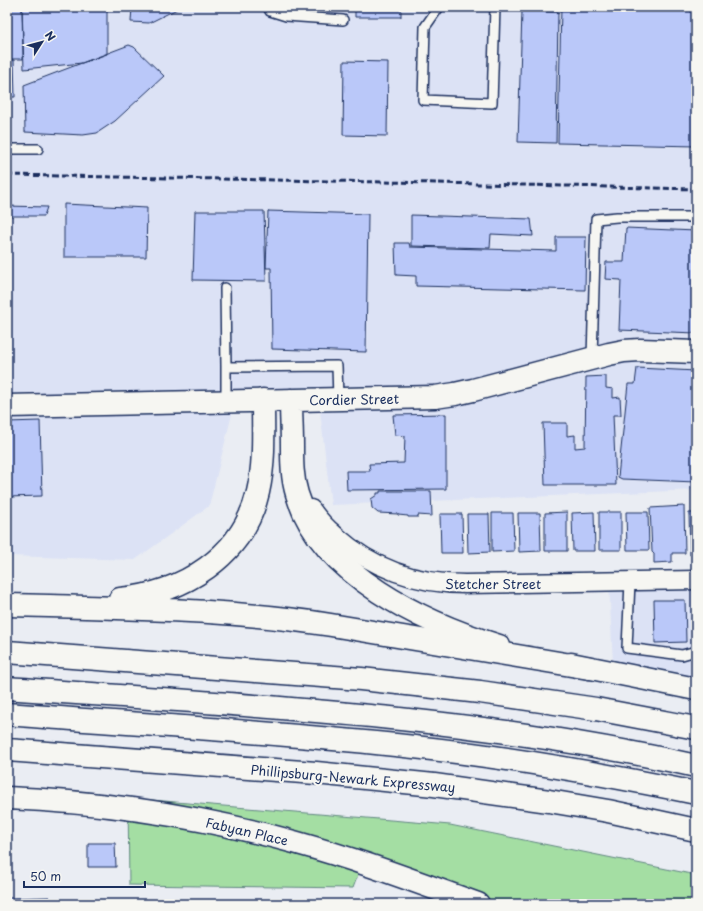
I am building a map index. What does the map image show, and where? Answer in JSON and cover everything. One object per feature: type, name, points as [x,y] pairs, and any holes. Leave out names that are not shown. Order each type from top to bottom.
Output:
[{"type":"main road","name":"Cordier Street","points":[[7,406],[435,397],[455,394],[624,351],[640,350],[696,352]]},
{"type":"main road","points":[[65,606],[141,596],[163,590],[196,576],[223,554],[244,527],[258,493],[263,455],[263,400]]},
{"type":"main road","points":[[291,400],[292,468],[294,483],[301,505],[312,528],[319,538],[346,567],[377,590],[401,605],[424,617],[477,640],[528,654],[589,668]]},
{"type":"main road","points":[[7,605],[200,611],[288,619],[589,668],[696,689]]},
{"type":"main road","points":[[7,652],[361,679],[472,691],[596,709],[696,728]]},
{"type":"main road","points":[[7,688],[336,713],[452,724],[629,752],[696,766]]},
{"type":"main road","points":[[7,714],[298,736],[415,747],[546,765],[696,793]]},
{"type":"main road","name":"Phillipsburg-Newark Expressway","points":[[7,750],[309,773],[434,785],[593,809],[696,830]]},
{"type":"main road","name":"Fabyan Place","points":[[7,798],[72,802],[130,808],[231,826],[356,860],[478,904]]},
{"type":"street","name":"Stetcher Street","points":[[292,468],[299,489],[314,514],[321,522],[342,541],[365,558],[400,574],[440,583],[453,584],[696,580]]},
{"type":"lane","points":[[268,7],[270,12],[286,16],[343,20]]},
{"type":"lane","points":[[439,7],[425,27],[423,100],[492,103],[494,7]]},
{"type":"lane","points":[[7,149],[38,149]]},
{"type":"lane","points":[[592,358],[596,219],[617,217],[696,217]]},
{"type":"lane","points":[[225,288],[226,401]]},
{"type":"lane","points":[[226,367],[337,366],[338,399]]},
{"type":"lane","points":[[630,582],[627,648],[682,656],[696,651]]},
{"type":"shaded area","points":[[7,7],[696,7],[696,490],[331,505],[319,402],[235,402],[209,506],[135,560],[7,556]]},
{"type":"shaded area","points":[[609,582],[696,582],[696,687],[613,665]]},
{"type":"green space","points":[[128,798],[450,825],[696,875],[696,904],[445,904],[445,895],[361,867],[353,888],[129,885]]},
{"type":"building","points":[[7,7],[22,7],[23,59],[7,59]]},
{"type":"building","points":[[22,7],[107,7],[107,54],[82,63],[24,69]]},
{"type":"building","points":[[132,7],[181,7],[149,23],[131,22]]},
{"type":"building","points":[[355,7],[401,7],[401,17],[355,17]]},
{"type":"building","points":[[561,7],[696,7],[696,146],[558,143]]},
{"type":"building","points":[[522,11],[558,12],[556,143],[518,142]]},
{"type":"building","points":[[129,45],[134,47],[164,76],[115,121],[97,133],[83,135],[25,132],[24,85]]},
{"type":"building","points":[[7,60],[14,60],[15,97],[7,97]]},
{"type":"building","points":[[344,61],[388,62],[387,136],[343,135]]},
{"type":"building","points":[[64,204],[147,208],[146,257],[64,257]]},
{"type":"building","points":[[7,206],[47,207],[44,216],[7,216]]},
{"type":"building","points":[[195,211],[264,211],[266,281],[193,280]]},
{"type":"building","points":[[268,211],[368,214],[366,352],[272,349],[271,268],[266,268]]},
{"type":"building","points":[[411,215],[531,219],[533,236],[491,234],[490,248],[411,246]]},
{"type":"building","points":[[626,228],[696,231],[696,333],[619,330],[621,280],[605,279],[606,262],[624,262]]},
{"type":"building","points":[[556,237],[586,237],[585,290],[416,286],[416,276],[396,275],[395,243],[409,243],[410,247],[556,251]]},
{"type":"building","points":[[637,368],[696,371],[696,482],[622,479],[618,477],[628,384],[635,384]]},
{"type":"building","points":[[606,376],[606,388],[613,389],[613,398],[620,397],[621,415],[613,415],[616,485],[545,485],[543,423],[567,423],[567,436],[575,435],[575,448],[585,447],[586,377]]},
{"type":"building","points":[[446,414],[446,489],[347,490],[346,471],[370,471],[369,464],[404,463],[405,436],[395,435],[393,415]]},
{"type":"building","points":[[40,421],[42,496],[7,497],[7,422]]},
{"type":"building","points":[[380,491],[431,491],[432,516],[418,515],[418,517],[408,517],[398,514],[378,513],[372,508],[371,499],[377,495],[377,493],[380,493]]},
{"type":"building","points":[[684,506],[685,553],[672,553],[672,562],[654,563],[650,508]]},
{"type":"building","points":[[567,512],[567,551],[545,551],[545,513]]},
{"type":"building","points":[[594,512],[595,551],[573,551],[572,513]]},
{"type":"building","points":[[599,512],[621,512],[621,550],[599,550]]},
{"type":"building","points":[[626,512],[648,512],[649,550],[627,550]]},
{"type":"building","points":[[492,513],[513,513],[514,551],[492,552]]},
{"type":"building","points":[[518,513],[540,513],[541,551],[519,552]]},
{"type":"building","points":[[689,513],[696,513],[696,555],[690,555]]},
{"type":"building","points":[[440,514],[462,514],[463,553],[441,553]]},
{"type":"building","points":[[467,514],[489,514],[490,552],[468,553]]},
{"type":"building","points":[[654,600],[685,600],[686,642],[655,643]]},
{"type":"building","points":[[88,843],[115,843],[116,867],[88,867]]},
{"type":"building","points":[[49,897],[50,904],[7,904],[7,898]]},
{"type":"railway","points":[[7,175],[696,189]]}]
